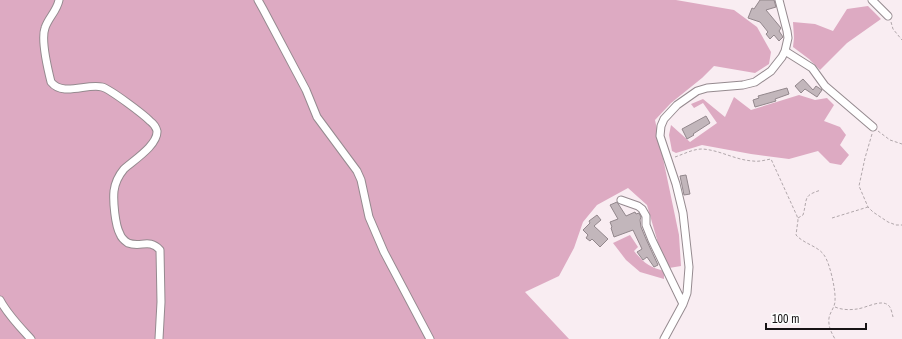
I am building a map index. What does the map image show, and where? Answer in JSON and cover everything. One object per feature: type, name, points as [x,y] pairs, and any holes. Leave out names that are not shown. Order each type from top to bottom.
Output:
[{"type":"street","points":[[59,0],[44,32],[51,82],[58,88],[78,89],[96,86],[107,89],[150,121],[158,131],[156,140],[152,145],[120,173],[115,185],[114,198],[120,236],[132,244],[150,243],[156,245],[160,250],[161,302],[159,339]]},
{"type":"street","points":[[258,0],[306,90],[318,117],[361,180],[370,217],[384,252],[430,339]]},
{"type":"street","points":[[664,339],[683,304],[687,293],[688,267],[683,213],[660,131],[664,119],[677,105],[697,91],[707,88],[743,85],[755,82],[771,71],[785,51],[787,31],[779,0]]},
{"type":"street","points":[[872,0],[888,16]]},
{"type":"street","points":[[785,51],[812,68],[825,86],[873,127]]},
{"type":"street","points":[[621,200],[642,209],[646,216],[646,225],[652,240],[683,304]]},
{"type":"street","points":[[0,300],[4,309],[31,339]]},
{"type":"path","points":[[888,16],[893,29],[902,40]]},
{"type":"path","points":[[902,144],[890,140],[873,127],[860,186],[868,207],[873,212],[896,225],[902,225]]},
{"type":"path","points":[[667,160],[690,151],[701,149],[713,150],[739,159],[754,162],[771,159],[798,218],[796,235],[824,255],[828,261],[835,300],[834,307],[829,318],[830,329],[834,339]]},
{"type":"path","points":[[798,218],[803,215],[807,196],[821,190]]},
{"type":"path","points":[[832,218],[868,207]]},
{"type":"path","points":[[834,307],[841,309],[857,309],[882,303],[888,304],[891,308],[893,317]]},
{"type":"shaded area","points":[[0,0],[676,0],[734,10],[757,27],[771,52],[769,64],[755,73],[714,66],[702,78],[671,103],[655,120],[679,235],[681,266],[669,268],[658,243],[647,205],[628,188],[597,205],[583,222],[574,248],[559,276],[525,292],[569,339],[0,339]]},
{"type":"shaded area","points":[[868,6],[881,19],[847,43],[820,70],[809,59],[793,47],[793,22],[815,24],[833,31],[847,9]]},
{"type":"shaded area","points":[[799,95],[815,100],[827,98],[834,105],[824,121],[840,127],[846,135],[840,145],[849,155],[841,165],[830,163],[818,151],[789,159],[702,145],[676,153],[672,151],[669,135],[671,125],[690,142],[717,123],[703,103],[694,108],[691,104],[703,99],[725,117],[734,97],[751,110]]},
{"type":"shaded area","points":[[630,235],[638,247],[634,251],[647,264],[664,271],[664,279],[640,272],[626,260],[613,243]]},
{"type":"building","points":[[760,0],[774,0],[776,7],[766,10],[781,28],[779,31],[783,37],[779,41],[774,35],[770,39],[766,34],[768,32],[760,22],[748,18],[752,8],[754,9]]},
{"type":"building","points":[[803,79],[813,90],[816,86],[822,90],[817,97],[805,89],[801,93],[795,86]]},
{"type":"building","points":[[787,88],[789,94],[775,99],[776,101],[755,107],[753,100],[759,98],[758,96]]},
{"type":"building","points":[[706,116],[710,123],[687,139],[682,129]]},
{"type":"building","points":[[686,175],[690,194],[684,195],[680,176]]},
{"type":"building","points":[[617,202],[626,216],[635,212],[636,214],[639,213],[641,217],[641,227],[658,265],[654,267],[647,257],[643,260],[637,252],[642,249],[633,230],[614,237],[610,222],[618,219],[610,205]]},
{"type":"building","points":[[597,215],[601,220],[594,226],[608,239],[600,247],[592,239],[590,241],[586,238],[588,235],[583,230],[590,223],[589,221]]}]
